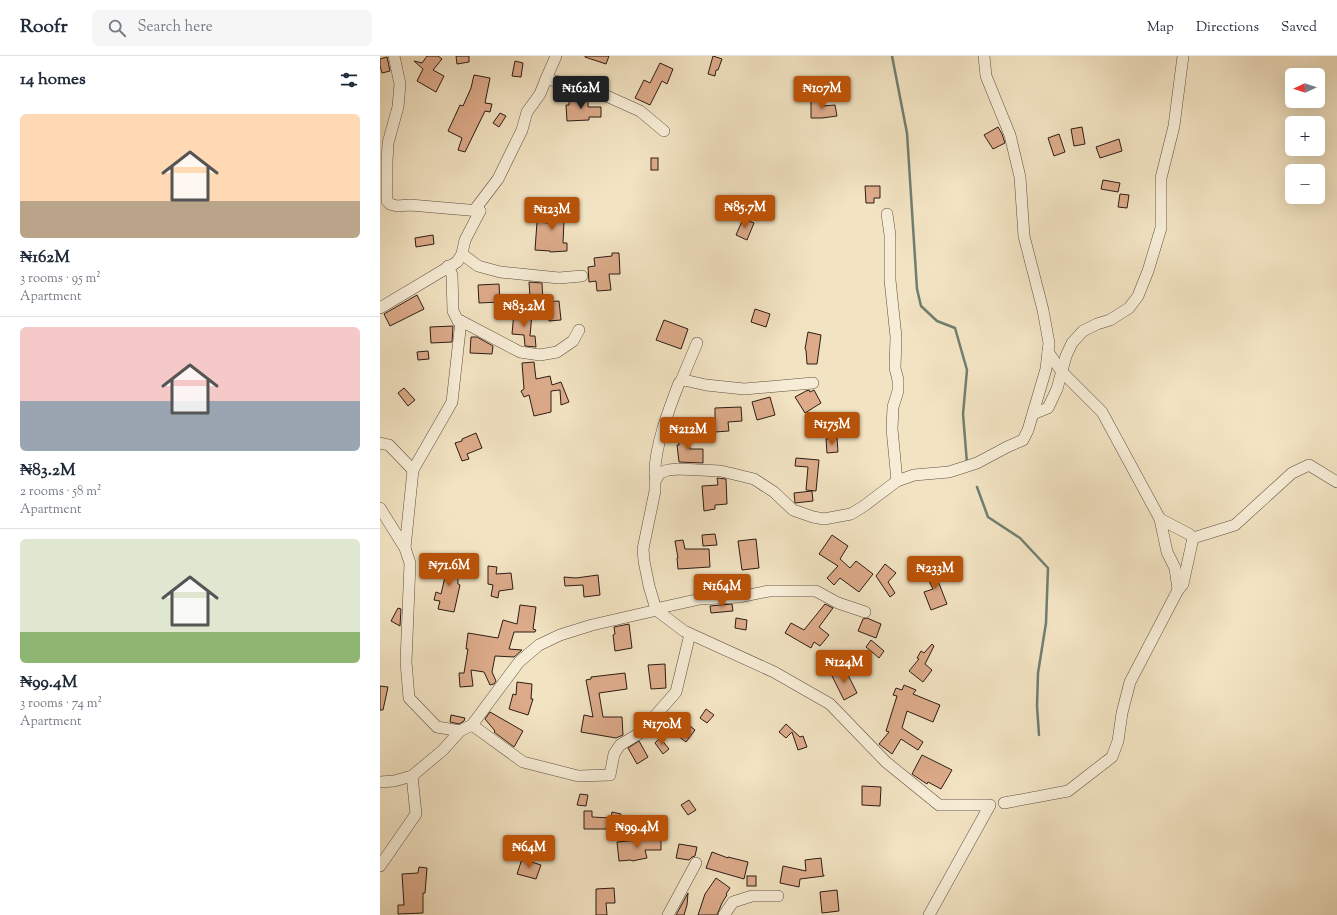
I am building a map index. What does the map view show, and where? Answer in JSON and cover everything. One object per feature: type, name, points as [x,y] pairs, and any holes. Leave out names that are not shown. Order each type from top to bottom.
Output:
[{"type":"street","points":[[394,56],[400,84],[398,107],[388,143],[387,201],[390,204],[397,206],[410,205],[480,211]]},
{"type":"street","points":[[480,211],[476,208],[498,179],[522,130],[526,112],[540,94],[556,56]]},
{"type":"street","points":[[655,610],[656,606],[649,586],[643,549],[655,491],[655,481],[660,473],[678,469],[721,471],[754,479],[774,492],[793,510],[824,519],[851,514],[897,481],[914,475],[949,472],[977,463],[1023,440],[1028,430],[1046,369],[1049,343],[1043,310],[1024,236],[1020,177],[1010,135],[986,76],[984,56]]},
{"type":"street","points":[[1033,414],[1048,408],[1057,389],[1066,356],[1072,343],[1083,331],[1097,324],[1110,320],[1128,308],[1138,296],[1148,271],[1161,228],[1161,178],[1174,126],[1183,56]]},
{"type":"street","points":[[546,79],[591,88],[640,111],[664,131]]},
{"type":"street","points":[[380,308],[457,262],[462,254],[465,240],[480,211]]},
{"type":"street","points":[[887,214],[890,236],[890,280],[896,337],[895,368],[898,380],[898,391],[893,407],[892,429],[897,481]]},
{"type":"street","points":[[462,254],[478,266],[500,272],[559,278],[582,276]]},
{"type":"street","points":[[448,266],[452,275],[454,311],[458,321],[461,321],[520,352],[540,356],[556,352],[573,341],[580,330]]},
{"type":"street","points":[[405,548],[413,470],[452,402],[461,321]]},
{"type":"street","points":[[657,476],[655,475],[656,456],[670,406],[697,343]]},
{"type":"street","points":[[1048,352],[1062,372],[1102,412],[1160,519],[1166,552],[1175,568],[1178,590]]},
{"type":"street","points":[[681,381],[684,380],[725,388],[744,389],[813,383]]},
{"type":"street","points":[[380,443],[389,444],[413,470]]},
{"type":"street","points":[[1193,538],[1235,525],[1292,473],[1309,465],[1337,482]]},
{"type":"street","points":[[380,508],[405,548],[410,563],[406,662],[409,698],[438,727],[460,731]]},
{"type":"street","points":[[1160,519],[1193,538]]},
{"type":"street","points":[[1004,803],[1068,791],[1112,757],[1118,741],[1122,713],[1130,682],[1178,590],[1183,584],[1193,538]]},
{"type":"street","points":[[380,782],[394,781],[412,776],[443,750],[460,731],[472,725],[519,662],[539,645],[560,635],[592,625],[700,599],[739,597],[769,591],[816,591],[838,603],[865,612]]},
{"type":"street","points":[[655,610],[684,631],[774,672],[830,704],[886,762],[939,805],[990,805],[929,915]]},
{"type":"street","points":[[472,725],[523,762],[578,776],[610,775],[614,754],[620,745],[640,733],[676,692],[690,634]]},
{"type":"street","points":[[380,866],[416,814],[412,776]]},
{"type":"street","points":[[668,915],[696,863]]},
{"type":"street","points":[[724,915],[733,902],[752,896],[778,896]]},
{"type":"building","points":[[427,56],[438,56],[442,59],[433,70],[444,76],[436,92],[417,81],[423,69],[414,61],[422,63]]},
{"type":"building","points":[[456,56],[469,56],[469,62],[457,64]]},
{"type":"building","points":[[585,56],[609,56],[606,64]]},
{"type":"building","points":[[713,56],[722,59],[718,70],[716,70],[715,76],[708,74]]},
{"type":"building","points":[[387,57],[390,71],[382,73],[380,59]]},
{"type":"building","points":[[515,61],[523,63],[521,77],[512,76]]},
{"type":"building","points":[[660,63],[673,69],[667,84],[662,81],[650,105],[635,98],[644,80],[650,83]]},
{"type":"building","points":[[474,75],[490,78],[485,103],[492,104],[490,112],[485,111],[465,152],[458,150],[462,138],[448,131],[460,105],[463,106],[471,88]]},
{"type":"building","points":[[588,97],[588,107],[601,107],[601,117],[589,117],[589,120],[567,121],[566,105],[569,105],[569,98]]},
{"type":"building","points":[[811,99],[823,99],[822,106],[835,105],[837,116],[811,118]]},
{"type":"building","points":[[500,113],[506,116],[499,127],[493,123]]},
{"type":"building","points":[[998,127],[1005,143],[993,149],[984,135]]},
{"type":"building","points":[[1082,127],[1085,144],[1074,146],[1071,129]]},
{"type":"building","points":[[1059,134],[1065,152],[1054,156],[1048,138]]},
{"type":"building","points":[[1119,139],[1122,151],[1100,158],[1096,147]]},
{"type":"building","points":[[651,158],[658,158],[658,170],[651,170]]},
{"type":"building","points":[[1103,180],[1120,183],[1118,192],[1101,189]]},
{"type":"building","points":[[865,186],[880,186],[880,198],[874,198],[874,203],[866,203]]},
{"type":"building","points":[[1120,194],[1129,195],[1127,208],[1118,207]]},
{"type":"building","points":[[551,204],[569,207],[566,221],[564,221],[563,243],[567,243],[567,251],[550,252],[535,250],[537,222],[548,223]]},
{"type":"building","points":[[743,219],[754,223],[747,240],[736,235]]},
{"type":"building","points":[[433,235],[434,244],[416,247],[415,238]]},
{"type":"building","points":[[612,253],[619,253],[620,274],[609,274],[611,290],[597,291],[596,281],[589,282],[588,267],[595,266],[594,258],[612,256]]},
{"type":"building","points":[[529,282],[542,283],[543,302],[559,301],[561,320],[549,321],[548,311],[531,312]]},
{"type":"building","points":[[499,284],[500,302],[479,303],[478,285]]},
{"type":"building","points":[[417,295],[424,309],[390,326],[384,314]]},
{"type":"building","points":[[755,309],[770,314],[766,327],[751,322]]},
{"type":"building","points":[[514,312],[532,314],[530,336],[535,336],[536,347],[525,346],[524,335],[512,334]]},
{"type":"building","points":[[664,320],[688,329],[681,349],[656,340]]},
{"type":"building","points":[[453,326],[452,342],[431,343],[430,327]]},
{"type":"building","points":[[808,332],[821,335],[817,364],[807,364],[805,349]]},
{"type":"building","points":[[471,337],[477,337],[493,346],[492,354],[470,353]]},
{"type":"building","points":[[428,351],[429,359],[418,360],[417,352]]},
{"type":"building","points":[[534,362],[536,379],[550,376],[552,385],[561,382],[569,402],[561,405],[560,390],[551,391],[551,412],[534,416],[529,395],[524,397],[521,391],[524,389],[522,363]]},
{"type":"building","points":[[404,388],[415,400],[408,406],[398,393]]},
{"type":"building","points":[[809,390],[810,392],[814,390],[821,403],[805,413],[795,397]]},
{"type":"building","points":[[770,397],[775,415],[757,420],[752,402]]},
{"type":"building","points":[[741,407],[742,421],[728,422],[729,431],[715,432],[715,408]]},
{"type":"building","points":[[476,433],[482,448],[467,454],[469,459],[462,461],[455,443],[462,441],[462,439]]},
{"type":"building","points":[[688,434],[690,449],[703,449],[703,463],[679,462],[677,445],[679,445],[678,435]]},
{"type":"building","points":[[837,438],[838,452],[827,453],[826,439]]},
{"type":"building","points":[[796,458],[819,460],[816,491],[806,490],[808,467],[795,466]]},
{"type":"building","points":[[717,478],[726,479],[727,504],[715,505],[715,509],[704,511],[702,486],[718,485]]},
{"type":"building","points":[[812,491],[813,501],[795,503],[794,493]]},
{"type":"building","points":[[715,534],[717,545],[703,546],[702,535]]},
{"type":"building","points":[[832,535],[848,546],[840,559],[850,568],[856,561],[873,574],[859,592],[840,578],[834,585],[827,578],[838,566],[819,554]]},
{"type":"building","points":[[756,539],[759,568],[742,570],[738,541]]},
{"type":"building","points":[[683,540],[685,549],[709,549],[710,567],[678,569],[675,541]]},
{"type":"building","points":[[457,559],[458,584],[460,585],[454,612],[438,609],[440,601],[434,600],[436,592],[441,594],[445,577],[445,560]]},
{"type":"building","points":[[885,564],[896,573],[888,582],[895,593],[890,597],[876,576]]},
{"type":"building","points":[[488,566],[497,567],[496,574],[511,573],[513,589],[499,591],[498,598],[491,596],[493,585],[488,584]]},
{"type":"building","points":[[939,567],[944,579],[938,581],[947,604],[931,610],[924,592],[933,589],[925,573]]},
{"type":"building","points":[[598,575],[600,595],[584,597],[583,585],[565,586],[564,577],[576,578]]},
{"type":"building","points":[[732,604],[733,611],[711,613],[710,606]]},
{"type":"building","points":[[825,604],[833,608],[819,627],[829,635],[820,646],[814,642],[811,648],[785,633],[791,623],[804,630]]},
{"type":"building","points":[[520,605],[536,607],[533,629],[536,630],[535,632],[514,632],[509,649],[522,650],[514,657],[495,656],[492,672],[496,681],[494,684],[490,685],[484,672],[471,670],[473,686],[460,687],[459,673],[464,673],[468,649],[466,649],[468,633],[498,638],[503,620],[517,624]]},
{"type":"building","points":[[398,608],[401,609],[400,626],[391,621]]},
{"type":"building","points":[[736,618],[747,620],[746,630],[735,628]]},
{"type":"building","points":[[867,618],[881,624],[876,638],[858,631],[863,619]]},
{"type":"building","points":[[629,624],[632,648],[615,651],[613,635],[615,634],[614,627]]},
{"type":"building","points":[[871,640],[884,651],[879,658],[866,647]]},
{"type":"building","points":[[932,644],[934,646],[925,664],[932,670],[923,682],[909,671],[919,659],[917,658],[921,651],[924,653]]},
{"type":"building","points":[[665,664],[666,688],[651,689],[648,665]]},
{"type":"building","points":[[845,669],[857,693],[844,700],[832,676]]},
{"type":"building","points":[[625,673],[627,689],[599,693],[603,717],[622,717],[623,735],[616,738],[581,732],[584,715],[593,717],[586,680],[591,679],[591,677]]},
{"type":"building","points":[[517,682],[532,684],[531,699],[533,699],[528,715],[509,709],[513,694],[516,695]]},
{"type":"building","points":[[904,685],[916,690],[913,694],[940,705],[933,722],[907,711],[902,728],[923,742],[918,750],[901,739],[892,754],[879,744],[889,732],[886,731],[897,696],[893,695],[896,688],[902,690]]},
{"type":"building","points":[[380,686],[388,687],[383,710],[380,710]]},
{"type":"building","points":[[706,709],[714,715],[707,723],[700,718]]},
{"type":"building","points":[[490,712],[523,731],[514,747],[494,732],[495,731],[485,719]]},
{"type":"building","points":[[451,715],[465,718],[464,721],[459,724],[450,722]]},
{"type":"building","points":[[679,717],[695,730],[686,742],[670,730]]},
{"type":"building","points":[[786,724],[800,737],[803,736],[807,747],[798,750],[792,732],[786,738],[779,732]]},
{"type":"building","points":[[660,738],[669,749],[663,754],[655,743]]},
{"type":"building","points":[[639,741],[648,757],[637,764],[628,748]]},
{"type":"building","points":[[922,755],[952,770],[941,789],[928,782],[927,784],[912,774]]},
{"type":"building","points":[[862,786],[881,787],[880,806],[862,805]]},
{"type":"building","points":[[580,794],[588,795],[586,806],[577,805]]},
{"type":"building","points":[[689,800],[696,810],[688,815],[681,805]]},
{"type":"building","points":[[584,811],[592,811],[592,817],[611,818],[612,812],[621,814],[617,837],[607,835],[608,829],[584,829]]},
{"type":"building","points":[[661,838],[661,850],[645,850],[647,858],[632,861],[619,861],[617,842]]},
{"type":"building","points":[[679,844],[697,847],[695,856],[689,860],[676,858]]},
{"type":"building","points":[[712,852],[728,858],[748,862],[744,879],[706,868]]},
{"type":"building","points":[[821,858],[824,876],[800,879],[799,887],[780,883],[783,866],[806,871],[805,860]]},
{"type":"building","points":[[522,859],[541,865],[536,879],[517,874]]},
{"type":"building","points":[[419,867],[427,868],[425,893],[423,893],[423,913],[398,914],[398,905],[404,905],[402,874],[418,873]]},
{"type":"building","points":[[747,876],[756,876],[756,886],[747,886]]},
{"type":"building","points":[[716,878],[730,888],[726,894],[727,895],[717,915],[698,915],[705,894]]},
{"type":"building","points":[[614,888],[615,903],[606,903],[607,915],[596,915],[596,889]]},
{"type":"building","points":[[837,890],[839,911],[822,913],[820,892]]},
{"type":"building","points":[[688,893],[684,915],[676,915]]},
{"type":"waterway","points":[[892,56],[907,133],[917,289],[921,306],[937,321],[955,328],[967,370],[963,414],[967,463]]},
{"type":"waterway","points":[[977,487],[988,517],[1020,538],[1048,568],[1046,623],[1038,673],[1037,706],[1039,735]]}]
